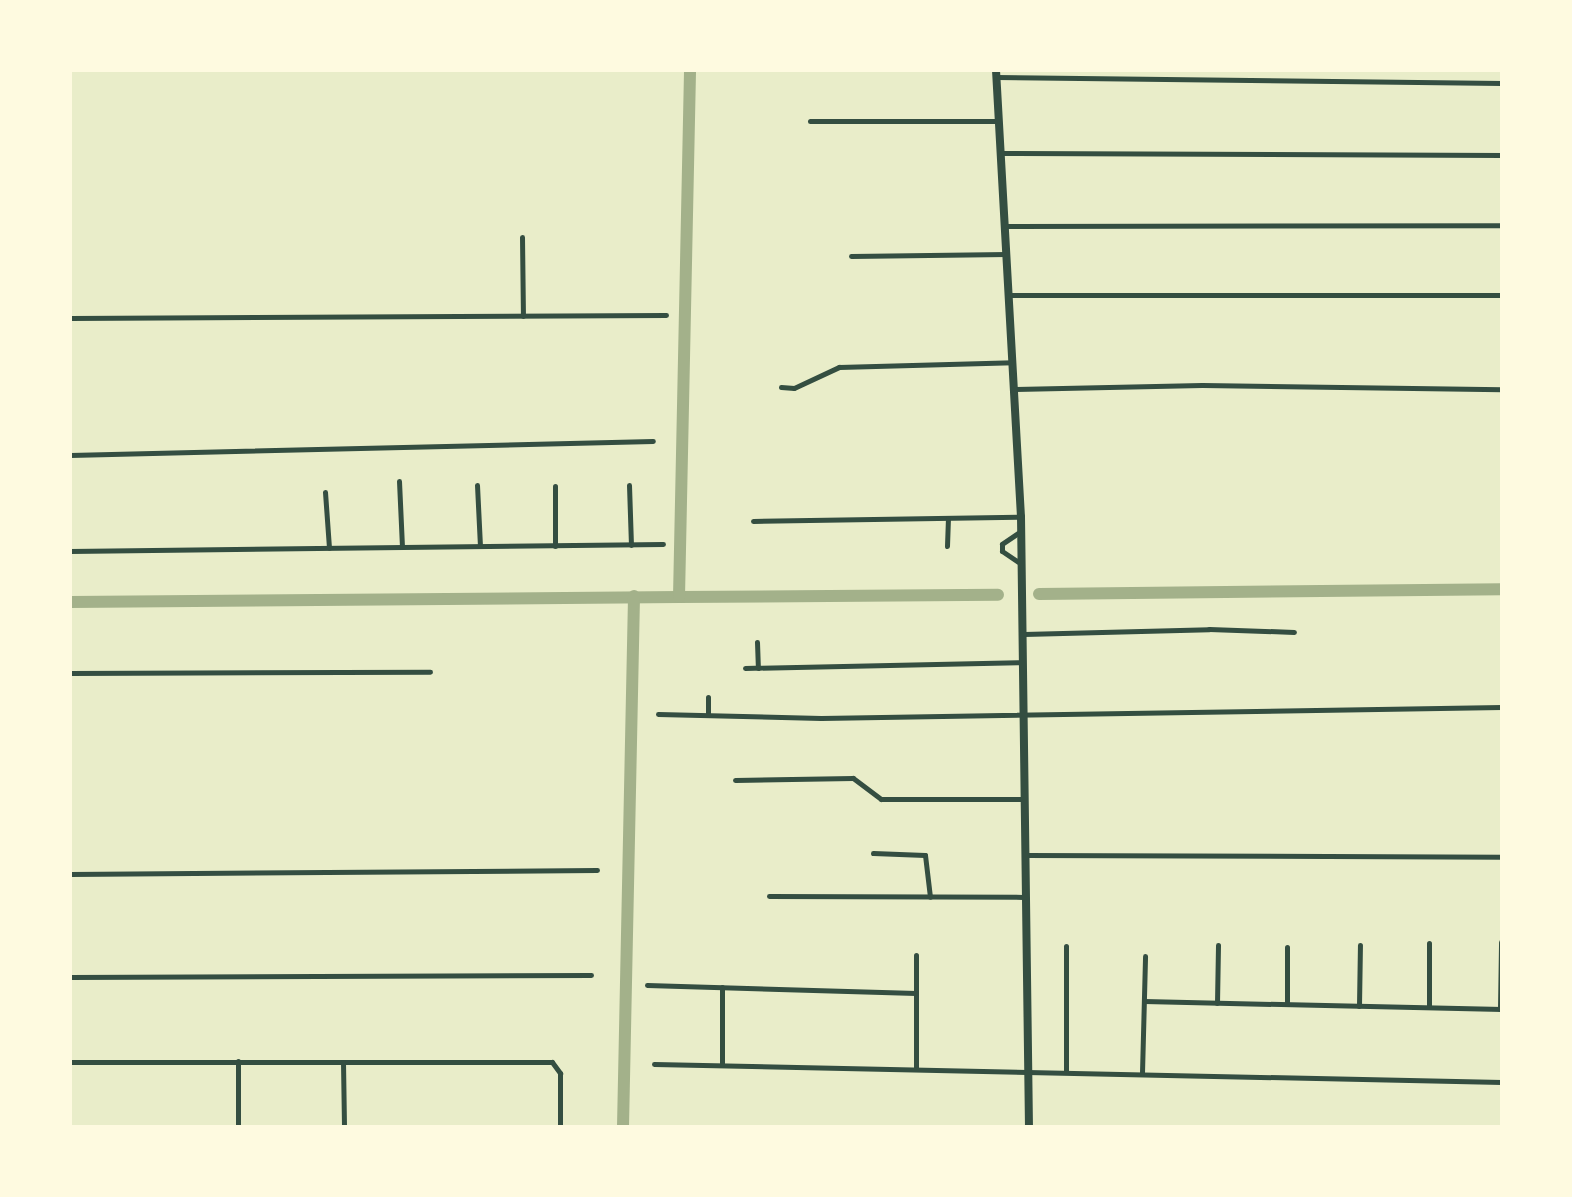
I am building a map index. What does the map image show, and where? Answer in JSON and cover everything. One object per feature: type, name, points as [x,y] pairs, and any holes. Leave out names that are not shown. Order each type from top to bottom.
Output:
[{"type":"main road","points":[[996,74],[1021,531],[1029,1127]]},
{"type":"street","points":[[996,74],[1502,83]]},
{"type":"street","points":[[810,121],[999,121]]},
{"type":"street","points":[[1001,153],[1502,156]]},
{"type":"street","points":[[1006,226],[1502,225]]},
{"type":"street","points":[[522,236],[523,316]]},
{"type":"street","points":[[851,256],[1006,254]]},
{"type":"street","points":[[1009,294],[1502,294]]},
{"type":"street","points":[[70,318],[666,314]]},
{"type":"street","points":[[780,387],[794,388],[839,367],[1013,362]]},
{"type":"street","points":[[1014,389],[1218,385],[1502,389]]},
{"type":"street","points":[[70,455],[653,442]]},
{"type":"street","points":[[399,481],[402,547]]},
{"type":"street","points":[[478,485],[480,546]]},
{"type":"street","points":[[629,485],[631,545]]},
{"type":"street","points":[[555,486],[555,546]]},
{"type":"street","points":[[325,492],[329,548]]},
{"type":"street","points":[[753,521],[1020,517]]},
{"type":"street","points":[[948,518],[948,546]]},
{"type":"street","points":[[1021,531],[1002,544],[1002,551],[1021,564]]},
{"type":"street","points":[[70,551],[663,544]]},
{"type":"street","points":[[1021,634],[1209,629],[1294,632]]},
{"type":"street","points":[[757,642],[758,668]]},
{"type":"street","points":[[745,668],[1022,662]]},
{"type":"street","points":[[70,672],[430,672]]},
{"type":"street","points":[[708,698],[708,715]]},
{"type":"street","points":[[658,714],[1502,708]]},
{"type":"street","points":[[735,780],[853,778],[881,799],[1024,799]]},
{"type":"street","points":[[873,852],[925,855],[930,897]]},
{"type":"street","points":[[1023,856],[1502,857]]},
{"type":"street","points":[[70,874],[597,870]]},
{"type":"street","points":[[768,896],[1023,897]]},
{"type":"street","points":[[1429,942],[1429,1008]]},
{"type":"street","points":[[1144,1001],[1501,1010],[1501,942]]},
{"type":"street","points":[[1217,1002],[1218,945]]},
{"type":"street","points":[[1359,1006],[1360,945]]},
{"type":"street","points":[[1066,946],[1066,1072]]},
{"type":"street","points":[[1287,947],[1287,1004]]},
{"type":"street","points":[[916,954],[916,1069]]},
{"type":"street","points":[[1142,1074],[1145,956]]},
{"type":"street","points":[[70,977],[590,975]]},
{"type":"street","points":[[647,985],[916,993]]},
{"type":"street","points":[[722,988],[722,1065]]},
{"type":"street","points":[[238,1061],[238,1127]]},
{"type":"street","points":[[70,1062],[552,1062],[560,1073],[560,1127]]},
{"type":"street","points":[[343,1062],[344,1127]]},
{"type":"street","points":[[654,1064],[1502,1082]]},
{"type":"waterway","points":[[70,602],[679,597],[690,70]]},
{"type":"waterway","points":[[1039,594],[1502,589]]},
{"type":"waterway","points":[[679,597],[998,595]]},
{"type":"waterway","points":[[623,1127],[634,596]]}]
